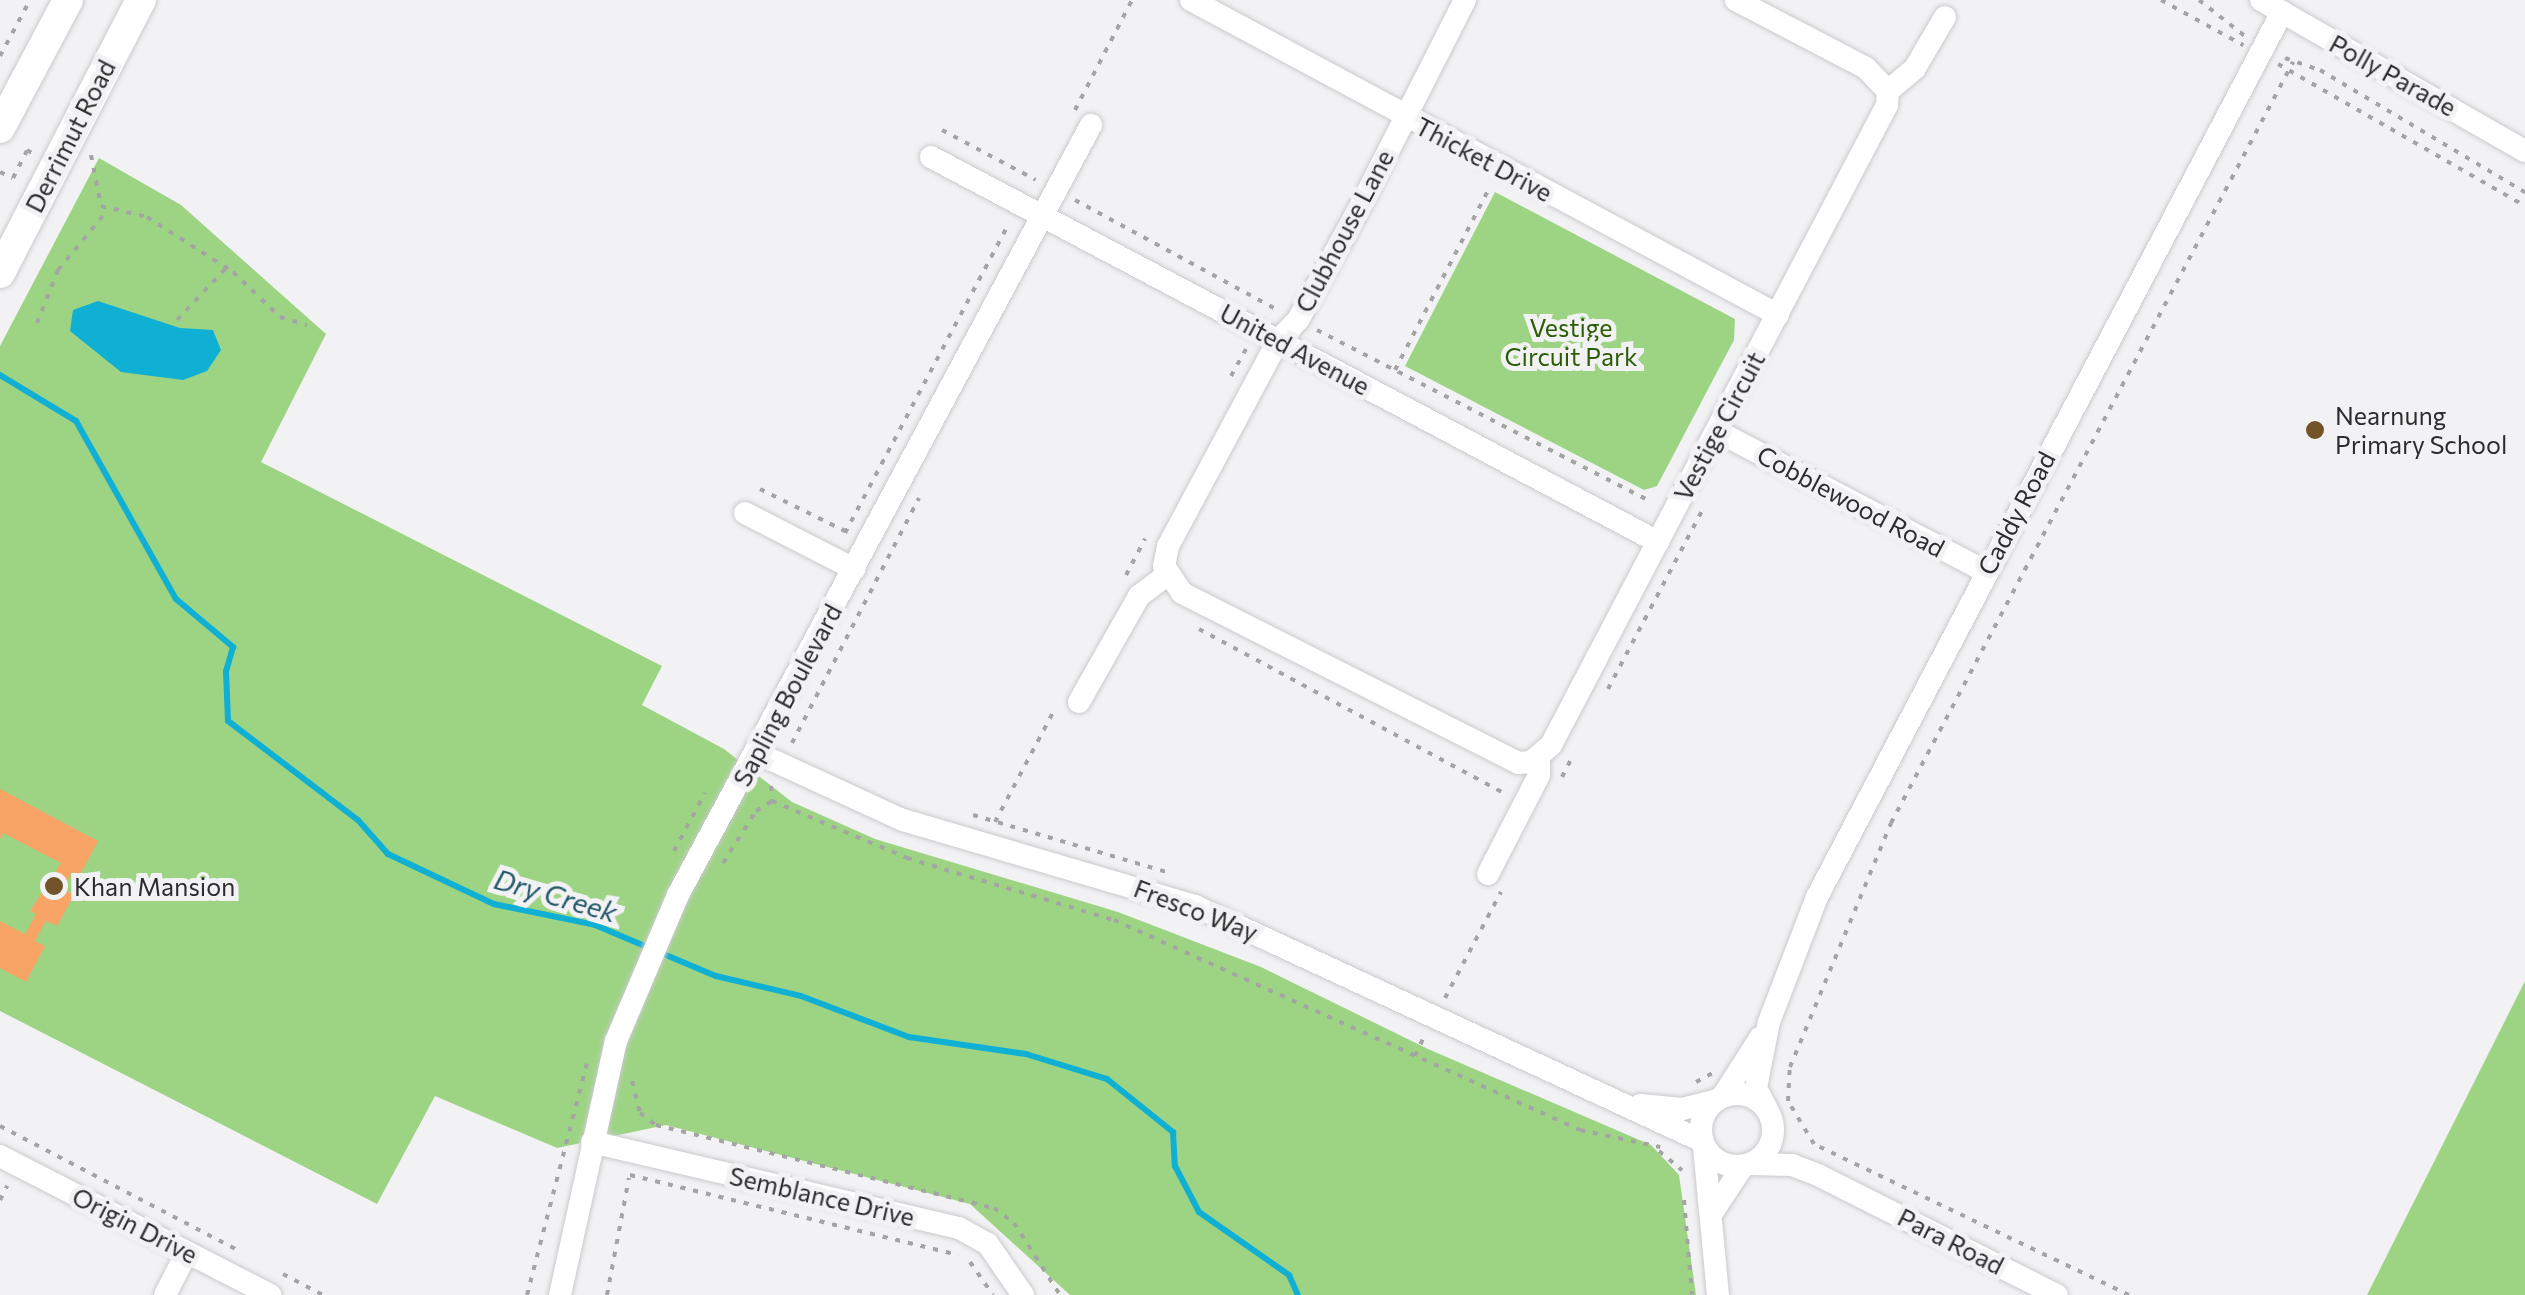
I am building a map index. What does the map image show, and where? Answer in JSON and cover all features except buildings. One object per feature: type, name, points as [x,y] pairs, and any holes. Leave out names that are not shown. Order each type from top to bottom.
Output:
[{"type":"main road","points":[[0,128],[68,0]]},
{"type":"main road","name":"Derrimut Road","points":[[0,273],[141,0]]},
{"type":"street","name":"Thicket Drive","points":[[1191,0],[1778,315]]},
{"type":"street","points":[[1403,116],[1464,0]]},
{"type":"street","points":[[1736,0],[1866,68],[1888,91]]},
{"type":"street","name":"Polly Parade","points":[[2261,0],[2525,150]]},
{"type":"street","name":"Caddy Road","points":[[1769,1115],[1756,1088],[1768,1022],[1816,896],[2282,12]]},
{"type":"street","name":"Vestige Circuit","points":[[1488,874],[1540,776],[1540,757],[1882,120],[1888,91],[1916,68],[1945,17]]},
{"type":"street","name":"Clubhouse Lane","points":[[1278,340],[1307,304],[1403,116]]},
{"type":"street","name":"Sapling Boulevard","points":[[560,1295],[592,1142],[628,1006],[678,894],[1043,216],[1082,120]]},
{"type":"street","name":"United Avenue","points":[[931,157],[1014,214],[1043,216],[1658,542]]},
{"type":"street","points":[[1278,340],[1168,546],[1166,576],[1182,593],[1246,628],[1508,762],[1540,757]]},
{"type":"street","name":"Cobblewood Road","points":[[1717,431],[1985,571]]},
{"type":"street","points":[[746,512],[854,569]]},
{"type":"street","points":[[1079,702],[1138,596],[1166,576]]},
{"type":"street","name":"Fresco Way","points":[[757,753],[902,820],[1195,906],[1622,1101],[1703,1144]]},
{"type":"street","name":"Caddy Road","points":[[1718,1099],[1768,1022]]},
{"type":"street","points":[[1718,1295],[1702,1119],[1718,1099],[1745,1094],[1769,1115],[1820,1176]]},
{"type":"street","name":"Fresco Way","points":[[1622,1101],[1682,1109],[1718,1099]]},
{"type":"street","points":[[1712,1214],[1747,1164],[1769,1146],[1769,1115]]},
{"type":"street","name":"Semblance Drive","points":[[592,1142],[972,1233],[988,1244],[1024,1295]]},
{"type":"street","points":[[1703,1144],[1721,1163],[1792,1166],[1820,1176]]},
{"type":"street","name":"Origin Drive","points":[[0,1156],[270,1295]]},
{"type":"street","name":"Para Road","points":[[1820,1176],[2057,1295]]},
{"type":"street","points":[[165,1295],[187,1252]]},
{"type":"path","points":[[0,56],[30,0]]},
{"type":"path","points":[[1082,120],[1132,0]]},
{"type":"path","points":[[2161,0],[2262,50],[2320,70],[2525,192]]},
{"type":"path","points":[[2199,0],[2226,26],[2289,70],[2525,206]]},
{"type":"path","points":[[2129,1295],[1814,1144],[1788,1101],[1790,1067],[1891,822],[2293,62]]},
{"type":"path","points":[[89,141],[97,197],[107,211],[146,217],[226,268],[280,318],[307,325]]},
{"type":"path","points":[[832,557],[1014,214],[1047,164]]},
{"type":"path","points":[[1395,370],[1491,185],[1508,194]]},
{"type":"path","points":[[36,324],[58,270],[107,211]]},
{"type":"path","points":[[177,320],[226,268]]},
{"type":"path","points":[[772,801],[771,776],[926,484]]},
{"type":"path","points":[[760,489],[845,531]]},
{"type":"path","points":[[1235,648],[1525,804]]},
{"type":"path","points":[[792,742],[808,750]]},
{"type":"path","points":[[1494,788],[1508,762]]},
{"type":"path","points":[[732,796],[756,810],[772,801]]},
{"type":"path","points":[[772,801],[907,858],[1114,920],[1580,1130],[1659,1151],[1682,1170],[1692,1295]]},
{"type":"path","points":[[966,813],[1138,860]]},
{"type":"path","points":[[527,1295],[588,1060]]},
{"type":"path","points":[[632,1064],[640,1113],[656,1125],[994,1208],[1014,1223],[1060,1295]]},
{"type":"path","points":[[1659,1151],[1668,1125]]},
{"type":"path","points":[[0,1126],[244,1254]]},
{"type":"path","points":[[606,1295],[629,1178]]},
{"type":"path","points":[[0,1200],[7,1186]]},
{"type":"path","points":[[279,1272],[323,1295]]},
{"type":"green space","points":[[99,158],[181,205],[326,334],[261,462],[662,666],[642,705],[724,749],[792,802],[875,839],[1118,912],[1261,967],[1428,1049],[1651,1145],[1679,1175],[1696,1295],[1070,1295],[970,1204],[666,1125],[557,1148],[435,1096],[377,1204],[0,1011],[0,346]]},
{"type":"green space","name":"Vestige Circuit Park","points":[[1495,192],[1735,319],[1734,340],[1657,486],[1644,490],[1405,366]]},
{"type":"green space","points":[[2525,981],[2525,1295],[2367,1295]]},
{"type":"water","points":[[98,301],[180,328],[213,330],[221,350],[207,371],[183,380],[121,372],[70,331],[73,310]]},
{"type":"waterway","name":"Dry Creek","points":[[0,375],[76,421],[176,599],[233,647],[226,671],[228,721],[358,820],[388,854],[494,904],[595,925],[716,976],[801,996],[909,1037],[1026,1054],[1107,1079],[1173,1132],[1175,1166],[1199,1212],[1289,1275],[1298,1295]]},
{"type":"place","name":"Nearnung Primary School","points":[[2315,430]]},
{"type":"place","name":"Khan Mansion","points":[[54,886]]}]
